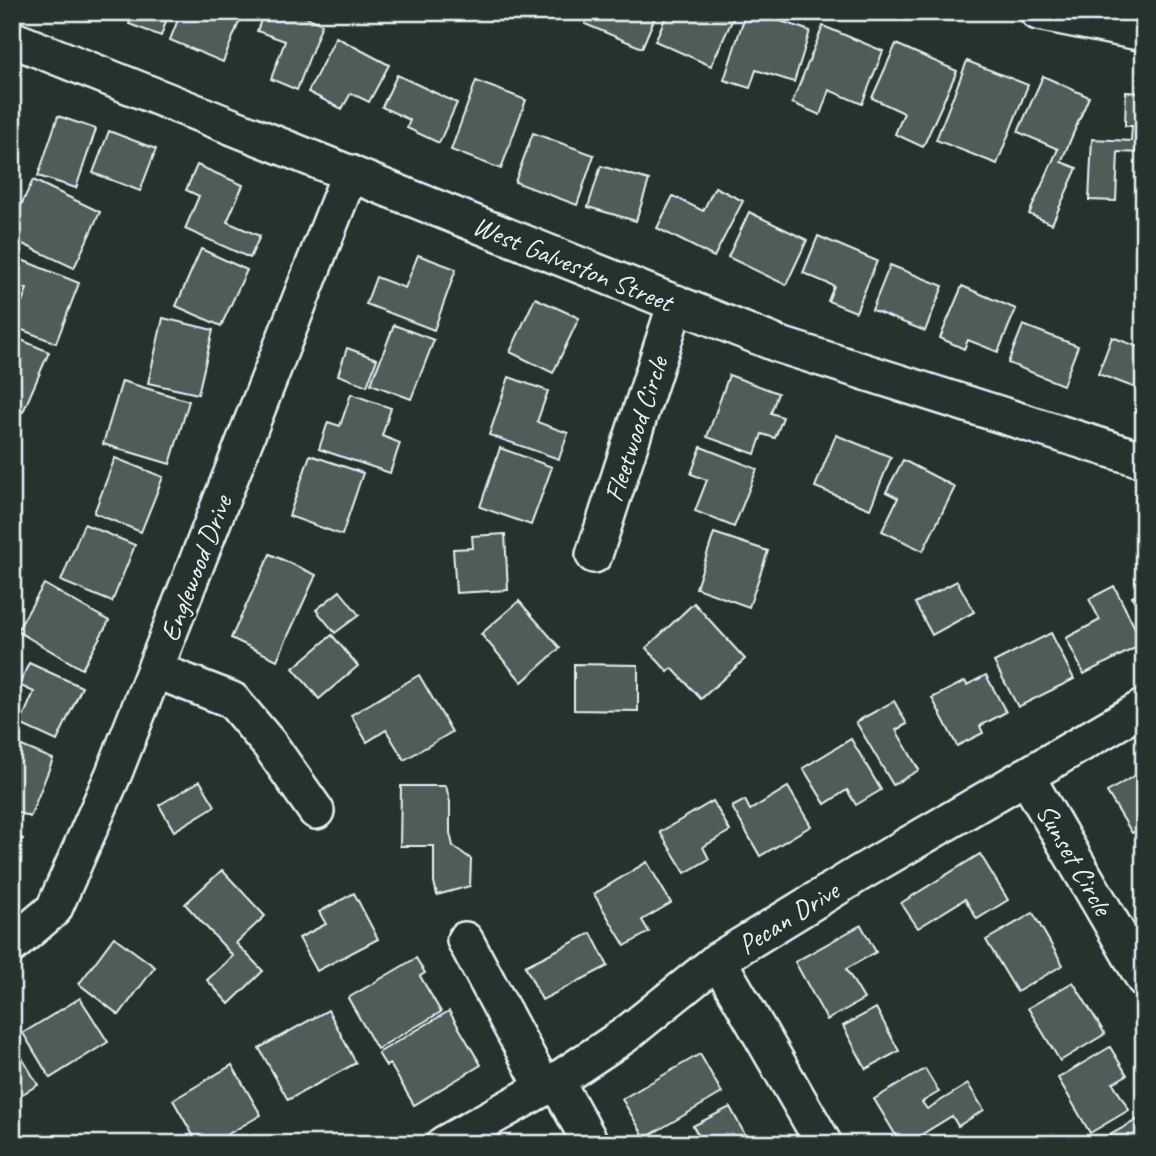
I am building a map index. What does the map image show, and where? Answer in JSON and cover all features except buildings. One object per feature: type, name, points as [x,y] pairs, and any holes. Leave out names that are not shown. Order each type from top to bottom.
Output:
[{"type":"street","points":[[1038,12],[1144,33]]},
{"type":"street","name":"West Galveston Street","points":[[12,40],[779,345],[1144,460]]},
{"type":"street","name":"Englewood Drive","points":[[12,945],[54,909],[114,773],[350,173]]},
{"type":"street","name":"Fleetwood Circle","points":[[594,555],[676,303]]},
{"type":"street","points":[[155,670],[232,700],[271,746],[316,811]]},
{"type":"street","name":"Pecan Drive","points":[[444,1144],[550,1084],[625,1035],[718,960],[860,873],[1144,707]]},
{"type":"street","name":"Sunset Circle","points":[[1026,776],[1144,979]]},
{"type":"street","points":[[465,940],[550,1084],[591,1144]]},
{"type":"street","points":[[718,960],[824,1144]]}]
